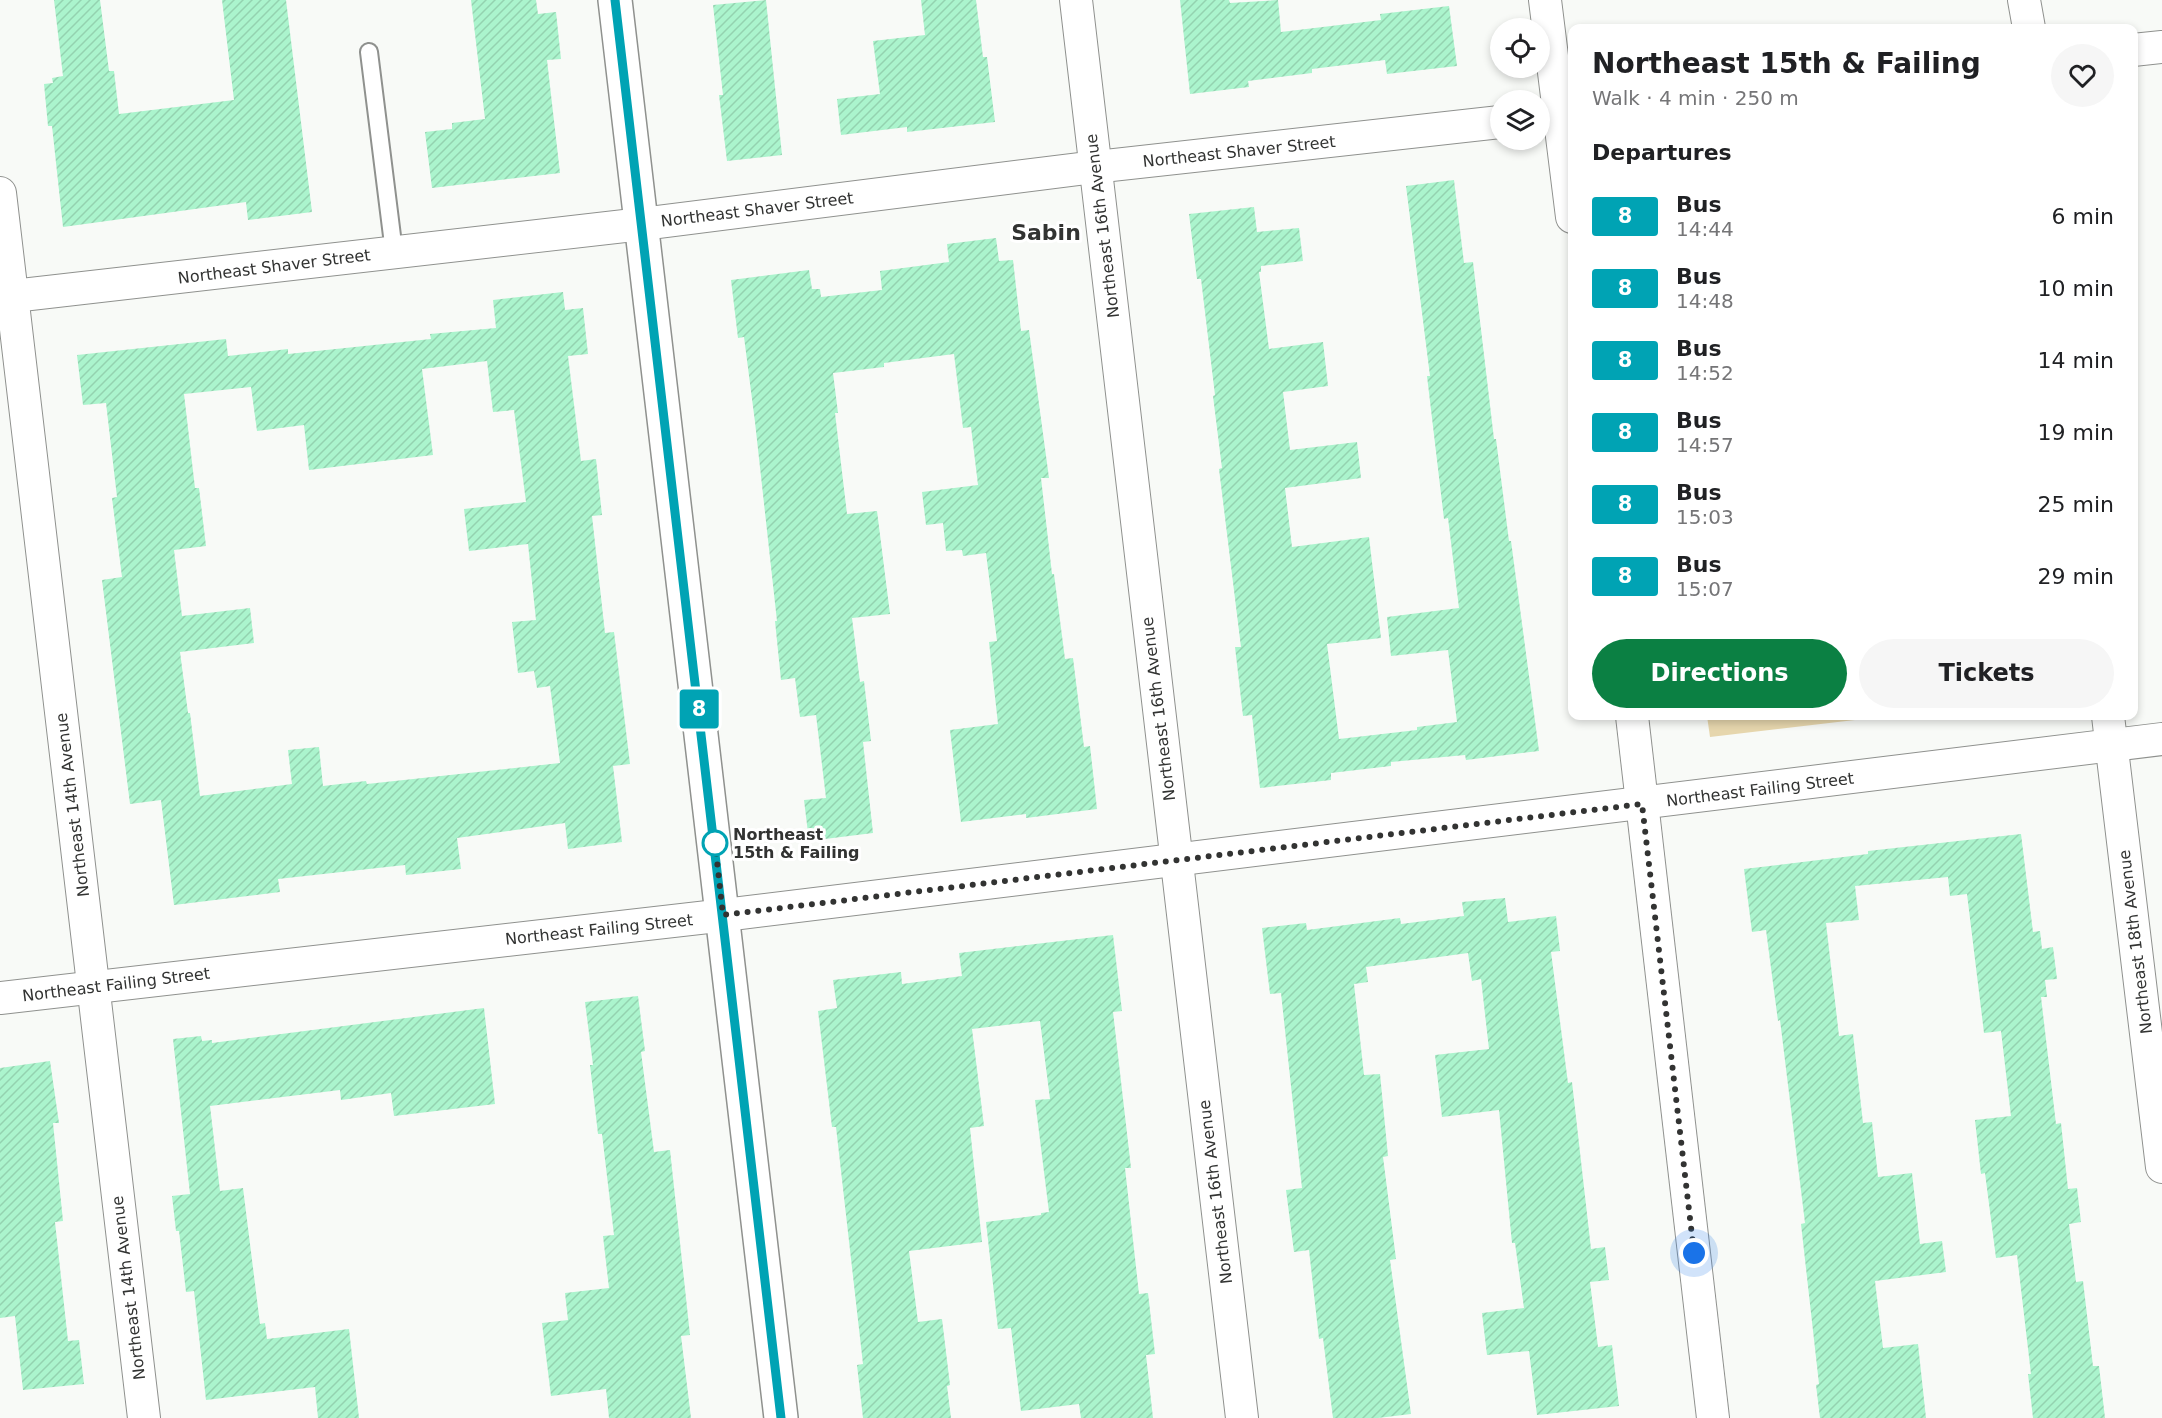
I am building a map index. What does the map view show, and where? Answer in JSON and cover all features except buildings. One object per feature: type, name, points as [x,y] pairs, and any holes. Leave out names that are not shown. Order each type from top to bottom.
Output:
[{"type":"street","points":[[615,0],[781,1418]]},
{"type":"street","name":"Northeast 16th Avenue","points":[[1076,0],[1242,1418]]},
{"type":"street","points":[[1545,0],[1548,90]]},
{"type":"street","points":[[2024,0],[2028,24]]},
{"type":"street","points":[[2138,49],[2162,47]]},
{"type":"street","points":[[1550,121],[1568,200]]},
{"type":"street","name":"Northeast Shaver Street","points":[[13,296],[642,224],[1095,167],[1490,123]]},
{"type":"street","name":"Northeast 14th Avenue","points":[[0,193],[144,1418]]},
{"type":"street","points":[[1632,720],[1713,1418]]},
{"type":"street","name":"Northeast Failing Street","points":[[0,998],[723,915],[1642,804],[2110,730],[2162,739]]},
{"type":"street","name":"Northeast 18th Avenue","points":[[2110,730],[2162,1167]]},
{"type":"lane","points":[[369,52],[394,252]]},
{"type":"shaded area","points":[[1708,720],[1855,720],[1710,737]]},
{"type":"bus line","name":"8","points":[[615,0],[781,1418]]},
{"type":"place","name":"Northeast 15th & Failing","points":[[715,843]]},
{"type":"district","name":"Sabin","points":[[1046,232]]},
{"type":"route","points":[[715,843],[723,915],[1642,804],[1694,1253]]}]
